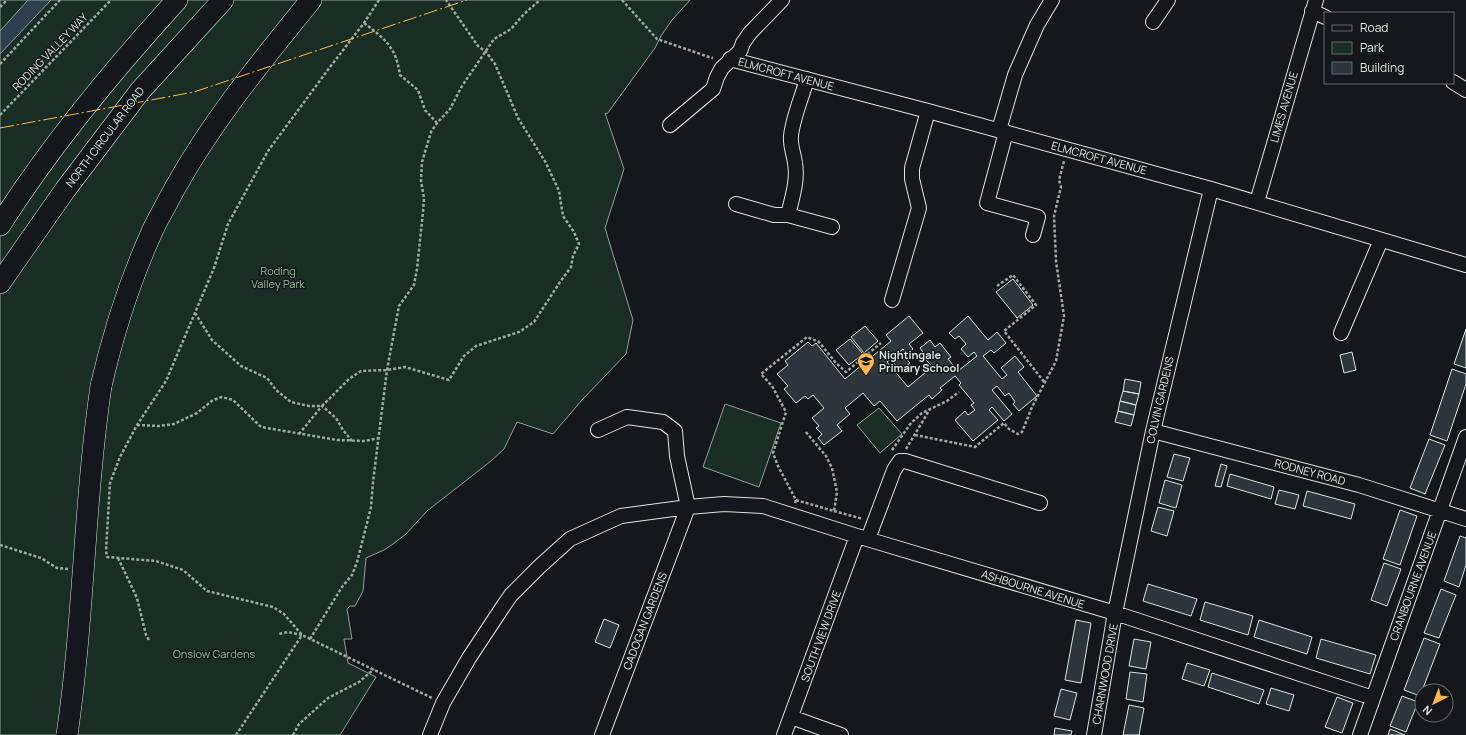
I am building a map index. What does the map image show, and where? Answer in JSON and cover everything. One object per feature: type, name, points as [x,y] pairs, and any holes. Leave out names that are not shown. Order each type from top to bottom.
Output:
[{"type":"highway","points":[[0,225],[47,158],[94,96],[141,39],[176,0]]},
{"type":"highway","name":"NORTH CIRCULAR ROAD","points":[[0,283],[65,190],[140,91],[223,0]]},
{"type":"highway","points":[[67,735],[78,651],[89,482],[95,424],[101,386],[112,340],[129,289],[151,233],[176,186],[200,145],[234,95],[311,0]]},
{"type":"street","points":[[670,126],[713,89],[722,68],[740,51],[743,43],[750,33],[782,0]]},
{"type":"street","points":[[1033,235],[1038,217],[987,203],[1015,75],[1037,25],[1052,0]]},
{"type":"street","points":[[1153,22],[1168,0]]},
{"type":"street","name":"LIMES AVENUE","points":[[1257,202],[1318,9]]},
{"type":"street","name":"ELMCROFT AVENUE","points":[[730,59],[928,111],[1211,189],[1466,265]]},
{"type":"street","points":[[788,215],[796,175],[791,136],[807,79]]},
{"type":"street","points":[[1454,83],[1466,90]]},
{"type":"street","points":[[892,300],[919,208],[912,179],[912,168],[928,111]]},
{"type":"street","name":"COLVIN GARDENS","points":[[1115,613],[1153,431],[1211,189]]},
{"type":"street","points":[[736,204],[774,215],[788,215],[832,226]]},
{"type":"street","points":[[1341,333],[1380,240]]},
{"type":"street","points":[[430,735],[443,703],[469,658],[511,595],[570,539],[621,516],[688,507],[677,456],[675,430],[663,422],[627,416],[598,430]]},
{"type":"street","name":"RODNEY ROAD","points":[[1153,431],[1359,485],[1466,519]]},
{"type":"street","name":"CRANBOURNE AVENUE","points":[[1360,735],[1466,437]]},
{"type":"street","name":"SOUTH VIEW DRIVE","points":[[784,735],[862,538],[894,470],[900,461],[906,461],[1040,503]]},
{"type":"street","name":"ASHBOURNE AVENUE","points":[[688,507],[724,504],[763,506],[862,538],[1115,613],[1373,698]]},
{"type":"street","name":"CADOGAN GARDENS","points":[[602,735],[688,507]]},
{"type":"street","name":"CHARNWOOD DRIVE","points":[[1094,735],[1115,613]]},
{"type":"street","points":[[791,717],[841,735]]},
{"type":"path","points":[[0,7],[7,0]]},
{"type":"path","points":[[0,64],[60,0]]},
{"type":"path","name":"RODING VALLEY WAY","points":[[0,114],[111,0]]},
{"type":"path","points":[[302,635],[284,614],[273,606],[207,590],[183,570],[156,561],[107,557],[106,551],[110,483],[120,457],[137,425],[166,381],[214,268],[228,224],[268,151],[330,66],[364,23],[379,0]]},
{"type":"path","points":[[299,434],[322,406],[360,371],[405,368],[449,380],[464,356],[476,346],[519,332],[534,322],[571,267],[573,256],[579,244],[574,232],[563,216],[559,191],[546,163],[518,118],[495,64],[486,52],[478,46],[446,0]]},
{"type":"path","points":[[310,639],[342,587],[352,575],[357,562],[371,507],[387,370],[399,306],[414,285],[417,269],[424,198],[421,181],[422,162],[431,132],[450,109],[462,86],[494,39],[511,29],[524,14],[540,0]]},
{"type":"path","points":[[622,0],[657,38],[709,57],[730,59]]},
{"type":"path","points":[[364,23],[380,35],[391,48],[398,61],[400,75],[418,90],[425,110],[437,123]]},
{"type":"path","points":[[915,435],[975,447],[1004,423],[1009,429],[1018,434],[1022,432],[1032,406],[1056,361],[1064,316],[1056,261],[1054,216],[1061,187],[1059,180],[1067,149]]},
{"type":"path","points":[[997,286],[1013,275],[1036,305],[1004,331],[1045,383]]},
{"type":"path","points":[[195,313],[212,340],[241,366],[266,378],[276,390],[291,402],[309,406],[322,406],[336,418],[352,441]]},
{"type":"path","points":[[792,515],[796,500],[778,466],[773,453],[786,412],[772,386],[761,374],[807,337],[819,342],[836,363],[846,372],[881,343]]},
{"type":"path","points":[[137,425],[159,426],[174,424],[197,413],[213,400],[222,397],[233,400],[261,427],[352,441],[365,441],[379,438]]},
{"type":"path","points":[[905,451],[930,409]]},
{"type":"path","points":[[796,500],[834,511],[837,492],[832,468],[826,456],[805,431]]},
{"type":"path","points":[[0,545],[41,558],[57,568],[65,570],[71,568]]},
{"type":"path","points":[[118,558],[137,598],[146,635],[149,640]]},
{"type":"path","points":[[278,634],[288,632],[302,635],[443,703]]},
{"type":"path","points":[[236,735],[302,635]]},
{"type":"path","points":[[293,735],[299,724],[328,698],[359,682],[374,669]]},
{"type":"green space","name":"Roding Valley Park","points":[[0,0],[690,0],[672,20],[655,48],[607,114],[605,113],[624,169],[605,228],[633,320],[626,354],[581,401],[553,434],[517,422],[504,449],[491,461],[427,511],[406,534],[384,550],[366,558],[363,591],[355,606],[350,606],[347,609],[352,639],[344,639],[348,663],[376,677],[340,735],[0,735]]},
{"type":"green space","points":[[725,404],[781,423],[759,487],[703,467]]},
{"type":"green space","points":[[879,408],[902,434],[880,453],[857,425]]},
{"type":"water","points":[[28,0],[51,0],[0,54],[0,31]]},
{"type":"building","points":[[1013,279],[1033,305],[1017,318],[996,292]]},
{"type":"building","points":[[909,316],[923,333],[909,344],[913,349],[907,354],[903,349],[887,362],[908,387],[932,367],[923,356],[925,355],[920,348],[930,340],[935,347],[940,343],[951,357],[948,359],[958,371],[977,356],[974,352],[968,357],[961,349],[966,344],[959,336],[955,339],[949,333],[968,316],[988,340],[997,332],[1006,343],[994,353],[991,350],[983,356],[1002,379],[1007,375],[1001,368],[1015,356],[1024,367],[1018,372],[1037,396],[1019,411],[1013,404],[1015,402],[1009,393],[1005,396],[997,386],[992,390],[1012,414],[1004,421],[992,407],[989,410],[998,420],[973,441],[955,420],[965,411],[968,415],[975,410],[971,405],[974,403],[959,385],[961,383],[955,376],[940,388],[942,390],[932,399],[929,395],[897,421],[880,401],[874,406],[863,393],[845,408],[850,414],[837,425],[842,431],[824,445],[818,438],[822,434],[816,428],[819,426],[812,418],[824,408],[813,395],[808,399],[805,396],[796,403],[784,389],[788,386],[777,374],[788,365],[785,361],[808,342],[812,346],[816,343],[845,379],[891,341],[886,335]]},
{"type":"building","points":[[865,326],[878,341],[864,353],[851,337]]},
{"type":"building","points":[[1466,329],[1466,368],[1454,364]]},
{"type":"building","points":[[850,339],[863,354],[849,365],[836,350]]},
{"type":"building","points":[[1352,352],[1356,370],[1344,373],[1340,355]]},
{"type":"building","points":[[903,355],[910,363],[900,371],[894,363]]},
{"type":"building","points":[[1452,369],[1466,374],[1466,384],[1447,441],[1430,435]]},
{"type":"building","points":[[1125,379],[1141,382],[1139,394],[1123,391]]},
{"type":"building","points":[[1123,391],[1139,394],[1136,405],[1120,401]]},
{"type":"building","points":[[1120,401],[1136,405],[1134,415],[1118,411]]},
{"type":"building","points":[[1118,411],[1134,415],[1131,426],[1115,422]]},
{"type":"building","points":[[1429,439],[1445,445],[1425,494],[1410,488]]},
{"type":"building","points":[[1174,454],[1190,458],[1183,481],[1167,477]]},
{"type":"building","points":[[1221,464],[1227,466],[1221,487],[1215,486]]},
{"type":"building","points":[[1230,474],[1274,487],[1271,499],[1227,486]]},
{"type":"building","points":[[1165,480],[1182,485],[1176,508],[1159,503]]},
{"type":"building","points":[[1279,490],[1299,495],[1295,509],[1275,504]]},
{"type":"building","points":[[1307,491],[1355,504],[1351,519],[1303,506]]},
{"type":"building","points":[[1158,507],[1174,511],[1167,536],[1151,531]]},
{"type":"building","points":[[1400,510],[1417,516],[1400,565],[1383,559]]},
{"type":"building","points":[[1460,536],[1466,538],[1466,565],[1459,587],[1444,581]]},
{"type":"building","points":[[1384,563],[1401,569],[1387,606],[1371,600]]},
{"type":"building","points":[[1148,584],[1197,599],[1191,616],[1143,601]]},
{"type":"building","points":[[1441,589],[1456,595],[1439,638],[1424,633]]},
{"type":"building","points":[[1205,602],[1253,616],[1248,635],[1200,620]]},
{"type":"building","points":[[604,619],[619,625],[610,648],[595,642]]},
{"type":"building","points":[[1076,620],[1091,623],[1081,683],[1065,680]]},
{"type":"building","points":[[1259,620],[1312,637],[1307,654],[1254,637]]},
{"type":"building","points":[[1424,638],[1440,644],[1425,683],[1414,683],[1414,694],[1404,690]]},
{"type":"building","points":[[1134,639],[1151,642],[1146,669],[1129,666]]},
{"type":"building","points":[[1321,639],[1376,655],[1370,674],[1316,658]]},
{"type":"building","points":[[1187,663],[1210,670],[1204,686],[1182,679]]},
{"type":"building","points":[[1130,672],[1147,674],[1143,702],[1126,699]]},
{"type":"building","points":[[1212,673],[1264,690],[1259,704],[1208,687]]},
{"type":"building","points":[[1271,688],[1294,695],[1289,711],[1266,704]]},
{"type":"building","points":[[1061,689],[1077,693],[1070,720],[1054,716]]},
{"type":"building","points":[[1402,696],[1414,700],[1414,712],[1406,732],[1390,726]]},
{"type":"building","points":[[1337,697],[1353,703],[1342,733],[1325,727]]},
{"type":"building","points":[[1129,705],[1144,708],[1139,735],[1123,735]]},
{"type":"building","points":[[1055,728],[1072,731],[1071,735],[1054,735]]},
{"type":"building","points":[[1390,729],[1405,735],[1388,735]]},
{"type":"power","points":[[0,128],[194,92],[467,0]]},
{"type":"place","name":"Nightingale Primary School","points":[[866,376]]},
{"type":"park label","name":"Onslow Gardens","points":[[214,654]]}]
